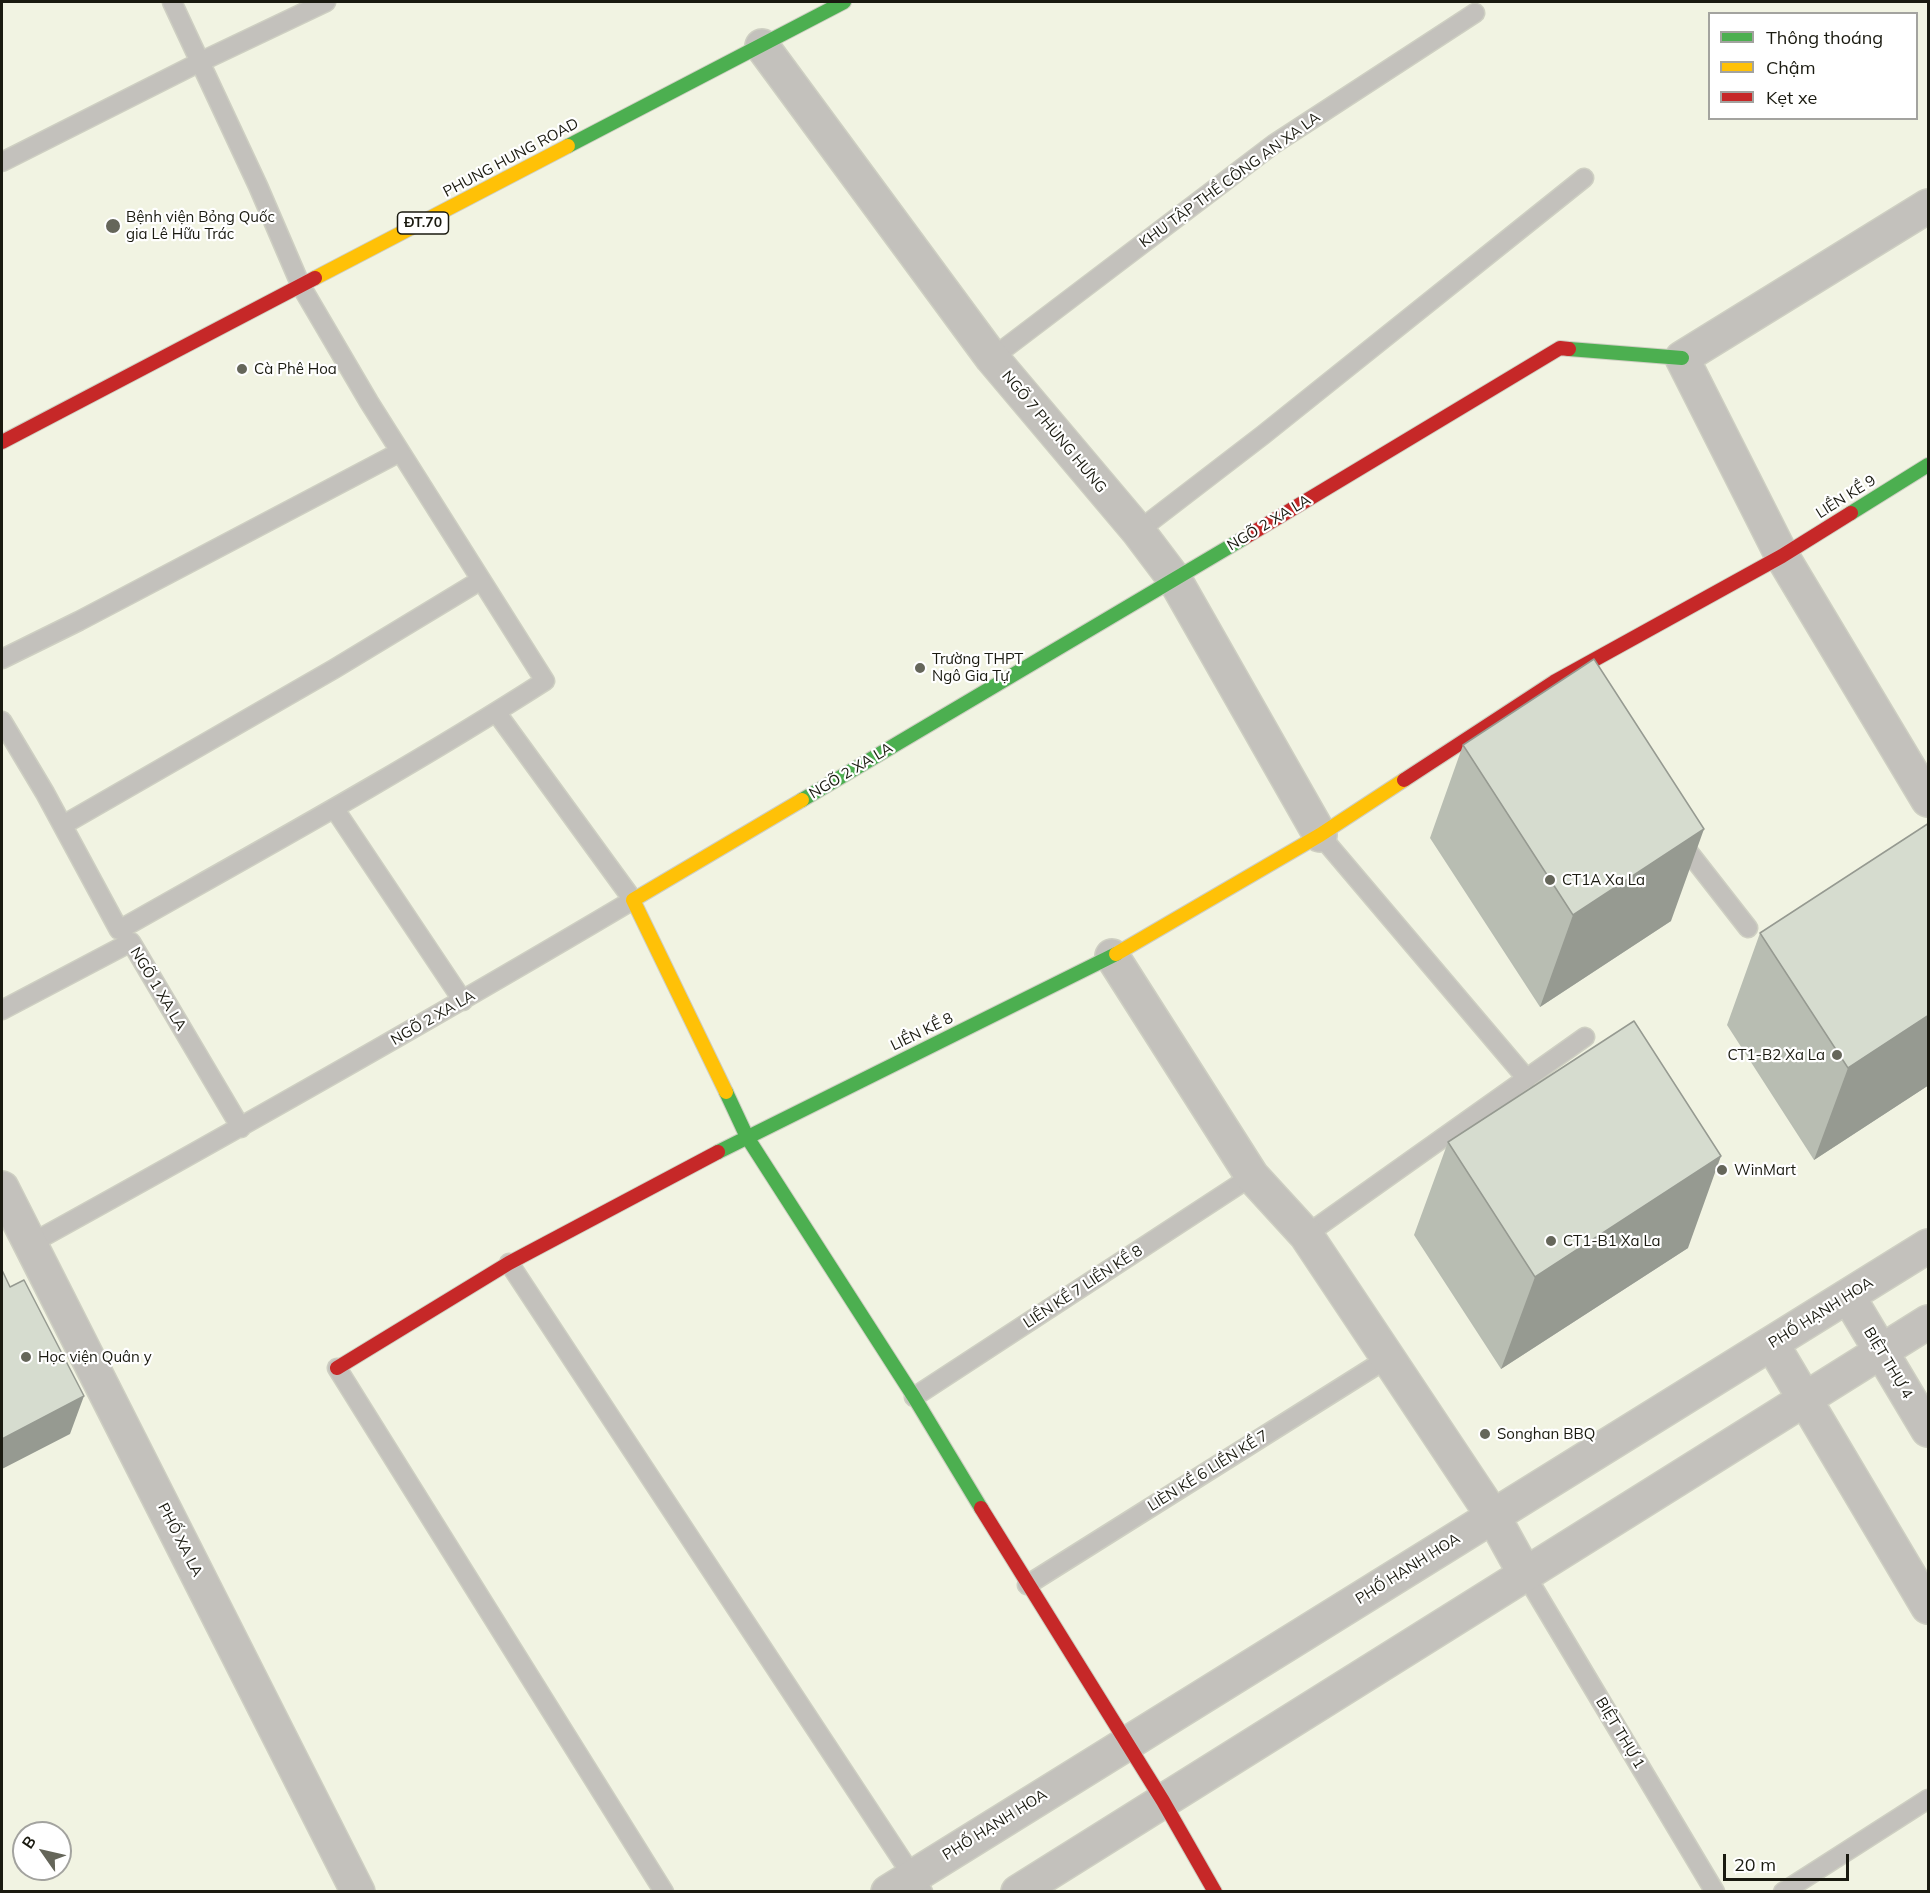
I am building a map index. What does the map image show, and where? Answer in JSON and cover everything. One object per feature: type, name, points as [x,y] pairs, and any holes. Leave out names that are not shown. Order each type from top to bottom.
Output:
[{"type":"street","name":"PHUNG HUNG ROAD","points":[[2,442],[844,2]]},
{"type":"street","name":"NGÕ 7 PHÙNG HƯNG","points":[[762,46],[992,358],[1138,531],[1175,580],[1320,835]]},
{"type":"street","points":[[1925,788],[1782,556],[1682,358],[1929,206]]},
{"type":"street","name":"NGÕ 2 XA LA","points":[[633,900],[1175,580],[1560,348],[1682,358]]},
{"type":"street","name":"LIỀN KỀ 9","points":[[1554,682],[1782,556],[1929,465]]},
{"type":"street","name":"LIỀN KỀ 8","points":[[337,1368],[509,1263],[747,1137],[1112,956],[1320,835],[1554,682]]},
{"type":"street","points":[[633,900],[747,1137],[914,1397],[1027,1585],[1162,1801],[1215,1892]]},
{"type":"street","points":[[1112,956],[1252,1176],[1306,1235],[1493,1516],[1525,1574]]},
{"type":"street","name":"PHỐ XA LA","points":[[2,1188],[358,1892]]},
{"type":"street","name":"PHỐ HẠNH HOA","points":[[908,1886],[1126,1743],[1929,1246]]},
{"type":"street","name":"BIỆT THỰ 4","points":[[1848,1296],[1929,1430]]},
{"type":"street","points":[[1018,1892],[1929,1322]]},
{"type":"street","points":[[1772,1344],[1929,1607]]},
{"type":"lane","points":[[2,721],[63,825],[119,930],[334,808],[545,681],[400,452],[301,286],[258,186],[172,2]]},
{"type":"lane","points":[[2,162],[200,62],[326,2]]},
{"type":"lane","name":"KHU TẬP THỂ CÔNG AN XA LA","points":[[992,358],[1274,144],[1475,13]]},
{"type":"lane","points":[[1138,531],[1263,435],[1584,178]]},
{"type":"lane","points":[[2,659],[400,452]]},
{"type":"lane","points":[[63,825],[334,669],[481,580]]},
{"type":"lane","points":[[1554,682],[1569,700]]},
{"type":"lane","points":[[496,712],[633,900]]},
{"type":"lane","points":[[334,808],[463,1001]]},
{"type":"lane","points":[[1669,827],[1748,928]]},
{"type":"lane","points":[[1320,835],[1527,1079]]},
{"type":"lane","name":"NGÕ 2 XA LA","points":[[30,1244],[241,1128],[463,1001],[633,900]]},
{"type":"lane","name":"NGÕ 1 XA LA","points":[[2,1010],[131,942],[241,1128]]},
{"type":"lane","points":[[1306,1235],[1585,1037]]},
{"type":"lane","name":"LIỀN KỀ 7 LIỀN KỀ 8","points":[[914,1397],[1252,1176]]},
{"type":"lane","points":[[509,1263],[908,1886]]},
{"type":"lane","name":"LIÈN KỀ 6 LIỀN KỀ 7","points":[[1027,1585],[1388,1358]]},
{"type":"lane","points":[[337,1368],[664,1892]]},
{"type":"lane","name":"BIỆT THỰ 1","points":[[1525,1574],[1715,1892]]},
{"type":"lane","points":[[1783,1892],[1929,1799]]},
{"type":"building","points":[[1594,659],[1704,829],[1573,915],[1463,745]]},
{"type":"building","points":[[1929,823],[1929,1015],[1848,1068],[1760,933]]},
{"type":"building","points":[[1634,1021],[1721,1156],[1535,1277],[1448,1142]]},
{"type":"building","points":[[2,1270],[10,1287],[24,1280],[84,1396],[2,1439]]},
{"type":"traffic: fast","points":[[568,146],[844,2]]},
{"type":"traffic: fast","points":[[1569,349],[1682,358]]},
{"type":"traffic: fast","points":[[1851,513],[1928,465]]},
{"type":"traffic: fast","points":[[802,800],[1244,538]]},
{"type":"traffic: fast","points":[[718,1152],[1116,954]]},
{"type":"traffic: fast","points":[[726,1092],[747,1137],[914,1397],[981,1508]]},
{"type":"traffic: slow","points":[[315,278],[568,146]]},
{"type":"traffic: slow","points":[[1116,954],[1320,835],[1404,780]]},
{"type":"traffic: slow","points":[[726,1092],[633,900],[802,800]]},
{"type":"traffic: jam","points":[[2,442],[315,278]]},
{"type":"traffic: jam","points":[[1244,538],[1560,348],[1569,349]]},
{"type":"traffic: jam","points":[[1404,780],[1554,682],[1782,556],[1851,513]]},
{"type":"traffic: jam","points":[[337,1368],[509,1263],[718,1152]]},
{"type":"traffic: jam","points":[[981,1508],[1163,1801],[1215,1892]]},
{"type":"place","name":"Bệnh viện Bỏng Quốc gia Lê Hữu Trác","points":[[113,226]]},
{"type":"place","name":"Cà Phê Hoa","points":[[242,369]]},
{"type":"place","name":"Trường THPT Ngô Gia Tự","points":[[920,668]]},
{"type":"place","name":"CT1A Xa La","points":[[1550,880]]},
{"type":"place","name":"CT1-B2 Xa La","points":[[1837,1055]]},
{"type":"place","name":"WinMart","points":[[1722,1170]]},
{"type":"place","name":"CT1-B1 Xa La","points":[[1551,1241]]},
{"type":"place","name":"Học viện Quân y","points":[[26,1357]]},
{"type":"place","name":"Songhan BBQ","points":[[1485,1434]]}]
